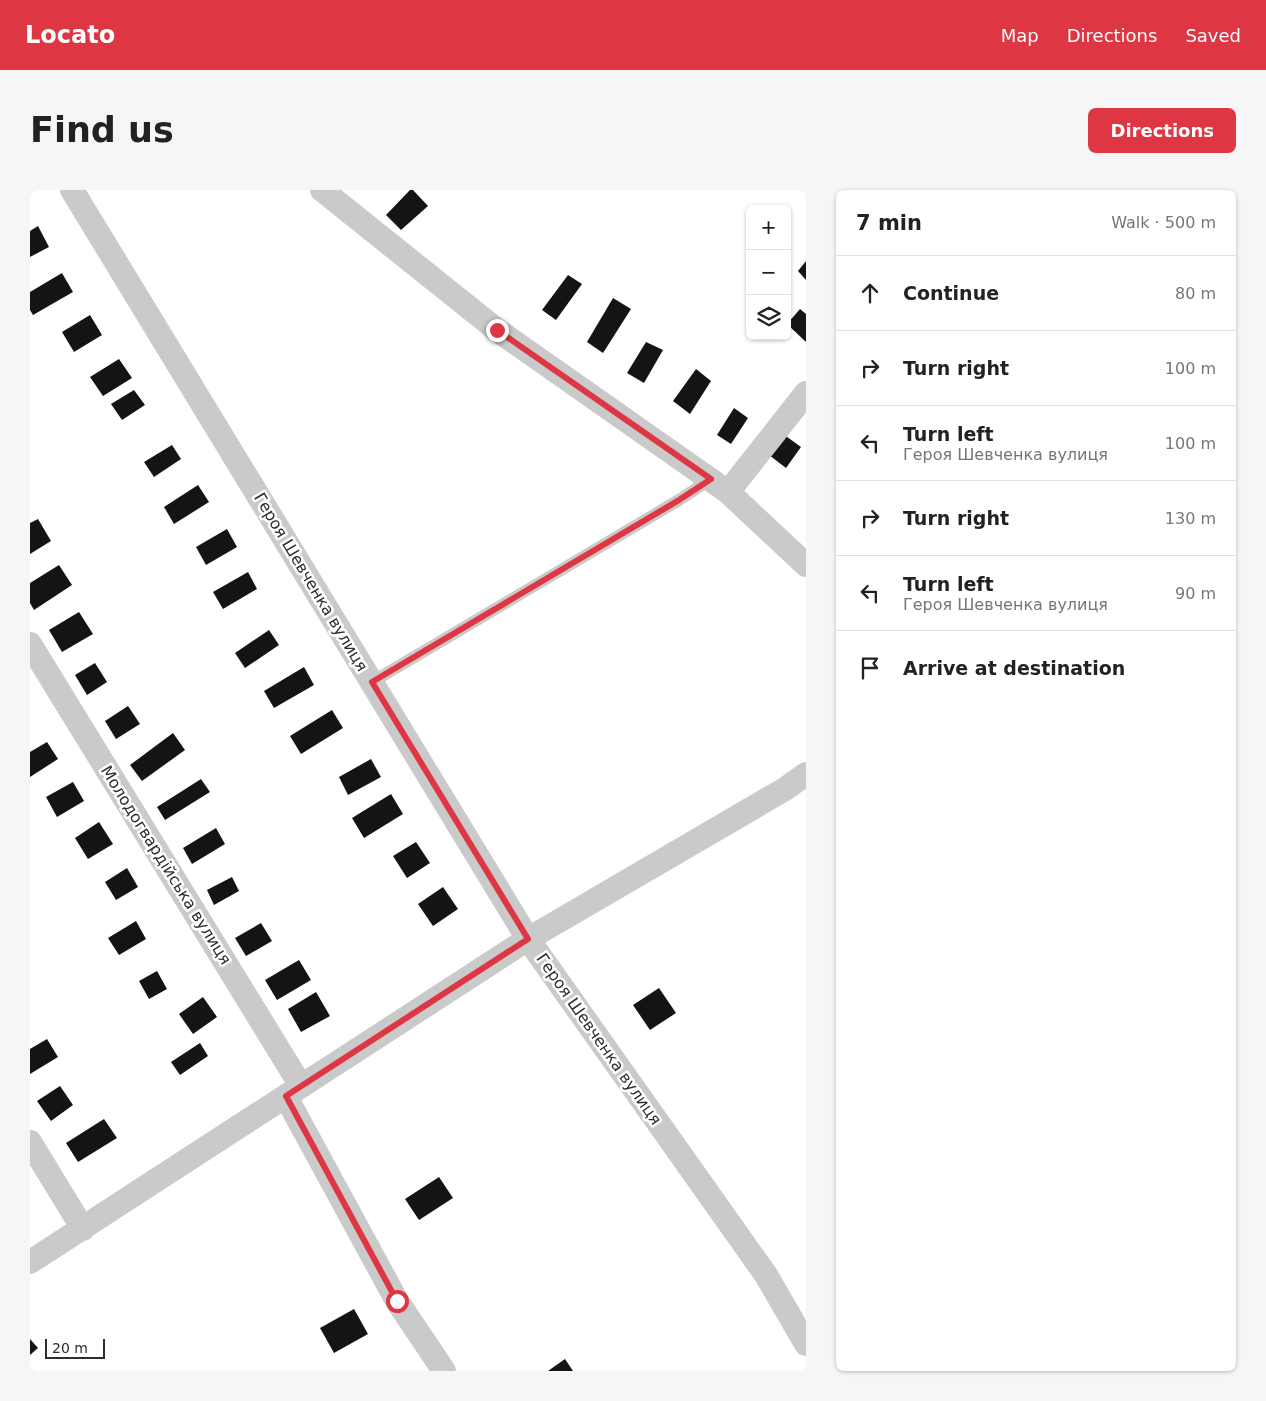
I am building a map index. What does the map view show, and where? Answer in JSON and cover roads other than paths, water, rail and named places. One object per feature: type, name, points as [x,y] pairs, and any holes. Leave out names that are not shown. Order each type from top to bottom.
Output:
[{"type":"street","name":"Героя Шевченка вулиця","points":[[72,190],[528,939],[766,1275],[806,1344]]},
{"type":"street","points":[[322,190],[497,330],[719,486],[806,565]]},
{"type":"street","points":[[719,486],[806,393]]},
{"type":"street","name":"Молодогвардійська вулиця","points":[[30,644],[294,1091],[397,1301],[444,1371]]},
{"type":"street","points":[[30,1262],[528,939],[785,789],[806,774]]},
{"type":"street","points":[[30,1142],[83,1229]]},
{"type":"lane","points":[[372,682],[679,500],[719,486]]}]
